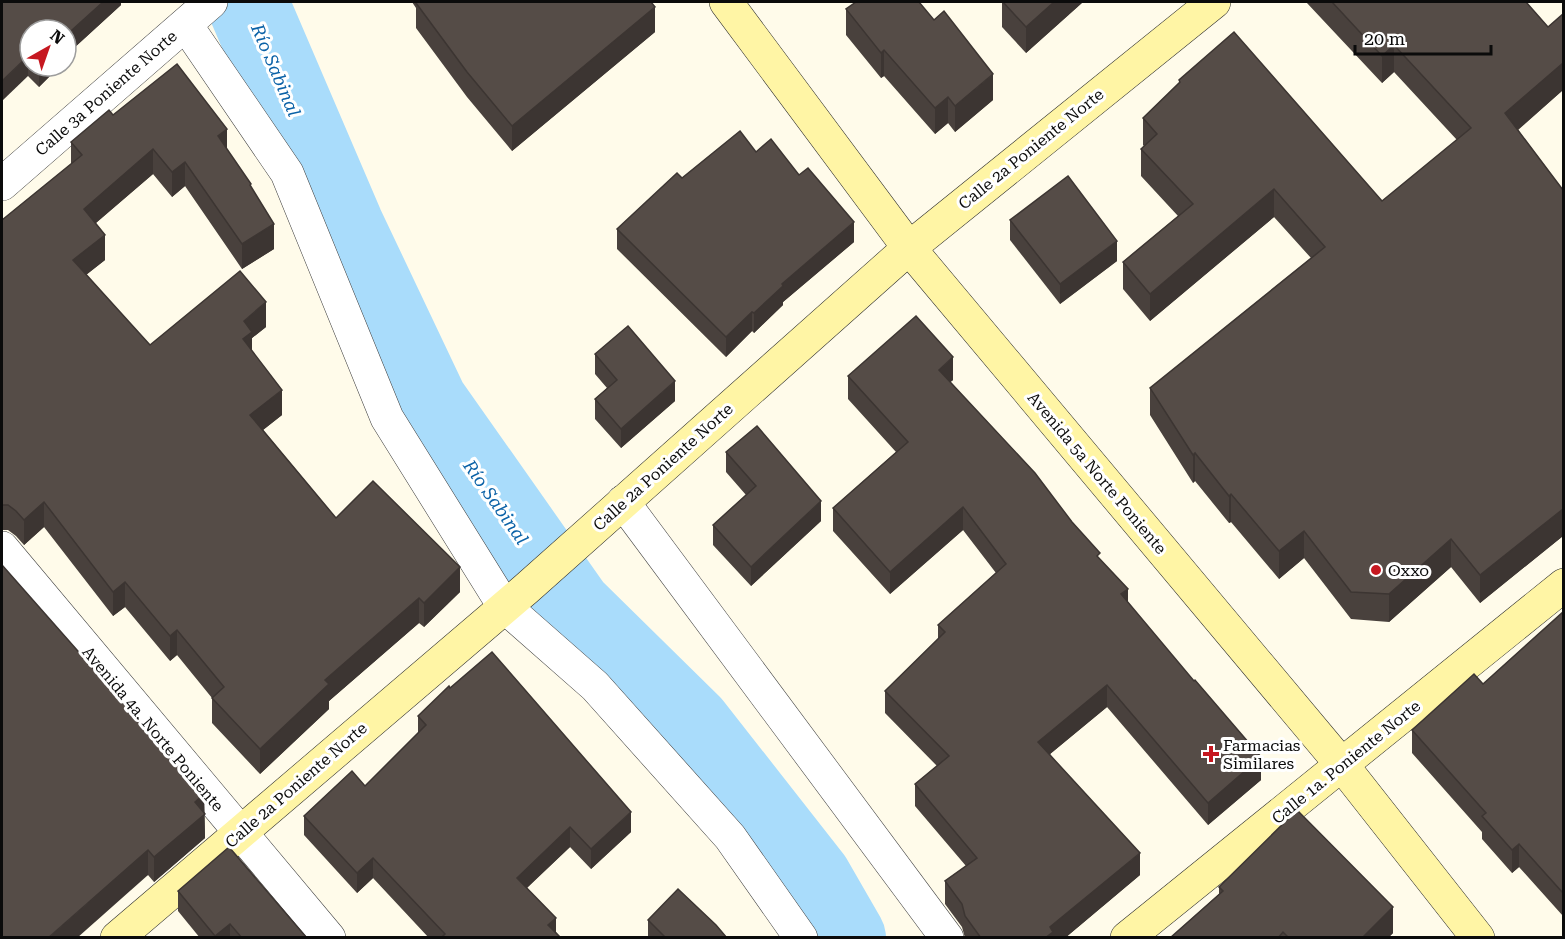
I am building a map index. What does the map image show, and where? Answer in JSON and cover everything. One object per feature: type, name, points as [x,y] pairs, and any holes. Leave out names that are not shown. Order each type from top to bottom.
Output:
[{"type":"main road","name":"Avenida 5a Norte Poniente","points":[[726,2],[909,248],[1342,765],[1478,938]]},
{"type":"main road","name":"Calle 2a Poniente Norte","points":[[117,938],[515,597],[909,248],[1214,2]]},
{"type":"main road","name":"Calle 1a. Poniente Norte","points":[[1127,938],[1563,585]]},
{"type":"street","name":"Calle 3a Poniente Norte","points":[[2,184],[200,11]]},
{"type":"street","points":[[200,11],[287,173],[387,418],[515,597],[730,837],[801,938]]},
{"type":"street","points":[[622,503],[947,938]]},
{"type":"street","name":"Avenida 4a. Norte Poniente","points":[[2,548],[329,938]]},
{"type":"building","points":[[2,2],[103,2],[78,25],[78,18],[18,18],[18,66],[2,81]]},
{"type":"building","points":[[417,2],[651,2],[655,7],[512,126],[467,72]]},
{"type":"building","points":[[856,2],[919,2],[934,20],[944,11],[993,74],[955,106],[948,97],[935,108],[884,50],[881,53],[846,9]]},
{"type":"building","points":[[1003,2],[1054,2],[1026,27]]},
{"type":"building","points":[[1332,2],[1526,2],[1548,27],[1563,14],[1563,63],[1505,113],[1563,190],[1563,509],[1480,575],[1451,539],[1389,594],[1351,592],[1304,531],[1279,551],[1231,494],[1229,496],[1195,453],[1193,455],[1150,388],[1325,247],[1274,189],[1150,294],[1123,262],[1193,204],[1141,149],[1157,134],[1143,118],[1180,82],[1179,80],[1234,32],[1382,201],[1471,128],[1394,45],[1382,56]]},
{"type":"building","points":[[177,64],[227,129],[218,136],[251,184],[274,224],[242,244],[185,162],[172,172],[153,149],[84,209],[105,235],[73,260],[150,345],[240,271],[266,302],[244,321],[252,332],[243,339],[282,390],[250,415],[336,518],[373,481],[460,567],[424,603],[419,598],[325,680],[329,684],[260,749],[212,698],[224,687],[177,630],[170,636],[125,582],[113,592],[44,502],[24,520],[8,505],[2,505],[2,220],[82,155],[71,142],[109,110],[113,115]]},
{"type":"building","points":[[740,131],[756,152],[771,139],[799,175],[808,168],[854,222],[782,284],[783,286],[726,337],[617,229],[677,173],[682,178]]},
{"type":"building","points":[[1068,176],[1117,241],[1060,284],[1010,220]]},
{"type":"building","points":[[916,316],[953,357],[939,370],[1035,473],[1072,522],[1100,553],[1097,556],[1128,589],[1121,594],[1261,757],[1208,803],[1107,685],[1038,742],[1140,853],[1050,927],[1053,932],[1045,938],[981,938],[965,916],[962,904],[945,881],[977,858],[915,784],[949,756],[885,691],[945,632],[938,625],[1006,564],[963,507],[890,572],[833,508],[908,442],[848,376]]},
{"type":"building","points":[[628,326],[675,381],[621,429],[595,399],[617,380],[595,354]]},
{"type":"building","points":[[757,426],[821,501],[751,567],[713,525],[756,486],[726,452]]},
{"type":"building","points":[[2,565],[204,794],[195,802],[205,814],[154,857],[148,850],[48,938],[2,938]]},
{"type":"building","points":[[1563,612],[1563,893],[1519,844],[1512,850],[1482,816],[1486,813],[1412,730],[1474,674],[1483,684]]},
{"type":"building","points":[[492,652],[631,812],[591,849],[570,827],[517,878],[556,918],[548,925],[561,938],[441,938],[445,934],[373,858],[357,873],[304,816],[352,771],[365,786],[426,725],[418,716],[449,686],[450,688]]},
{"type":"building","points":[[1297,810],[1393,907],[1362,938],[1289,938],[1283,932],[1278,938],[1170,938],[1223,891],[1219,887]]},
{"type":"building","points":[[229,847],[307,938],[242,938],[230,924],[215,936],[178,891]]},
{"type":"building","points":[[678,889],[727,938],[666,938],[648,920]]},
{"type":"waterway","name":"Río Sabinal","points":[[247,2],[343,226],[427,403],[572,609],[691,726],[811,879],[845,938]]},
{"type":"place","name":"Oxxo","points":[[1376,570]]},
{"type":"place","name":"Farmacias Similares","points":[[1211,754]]}]
